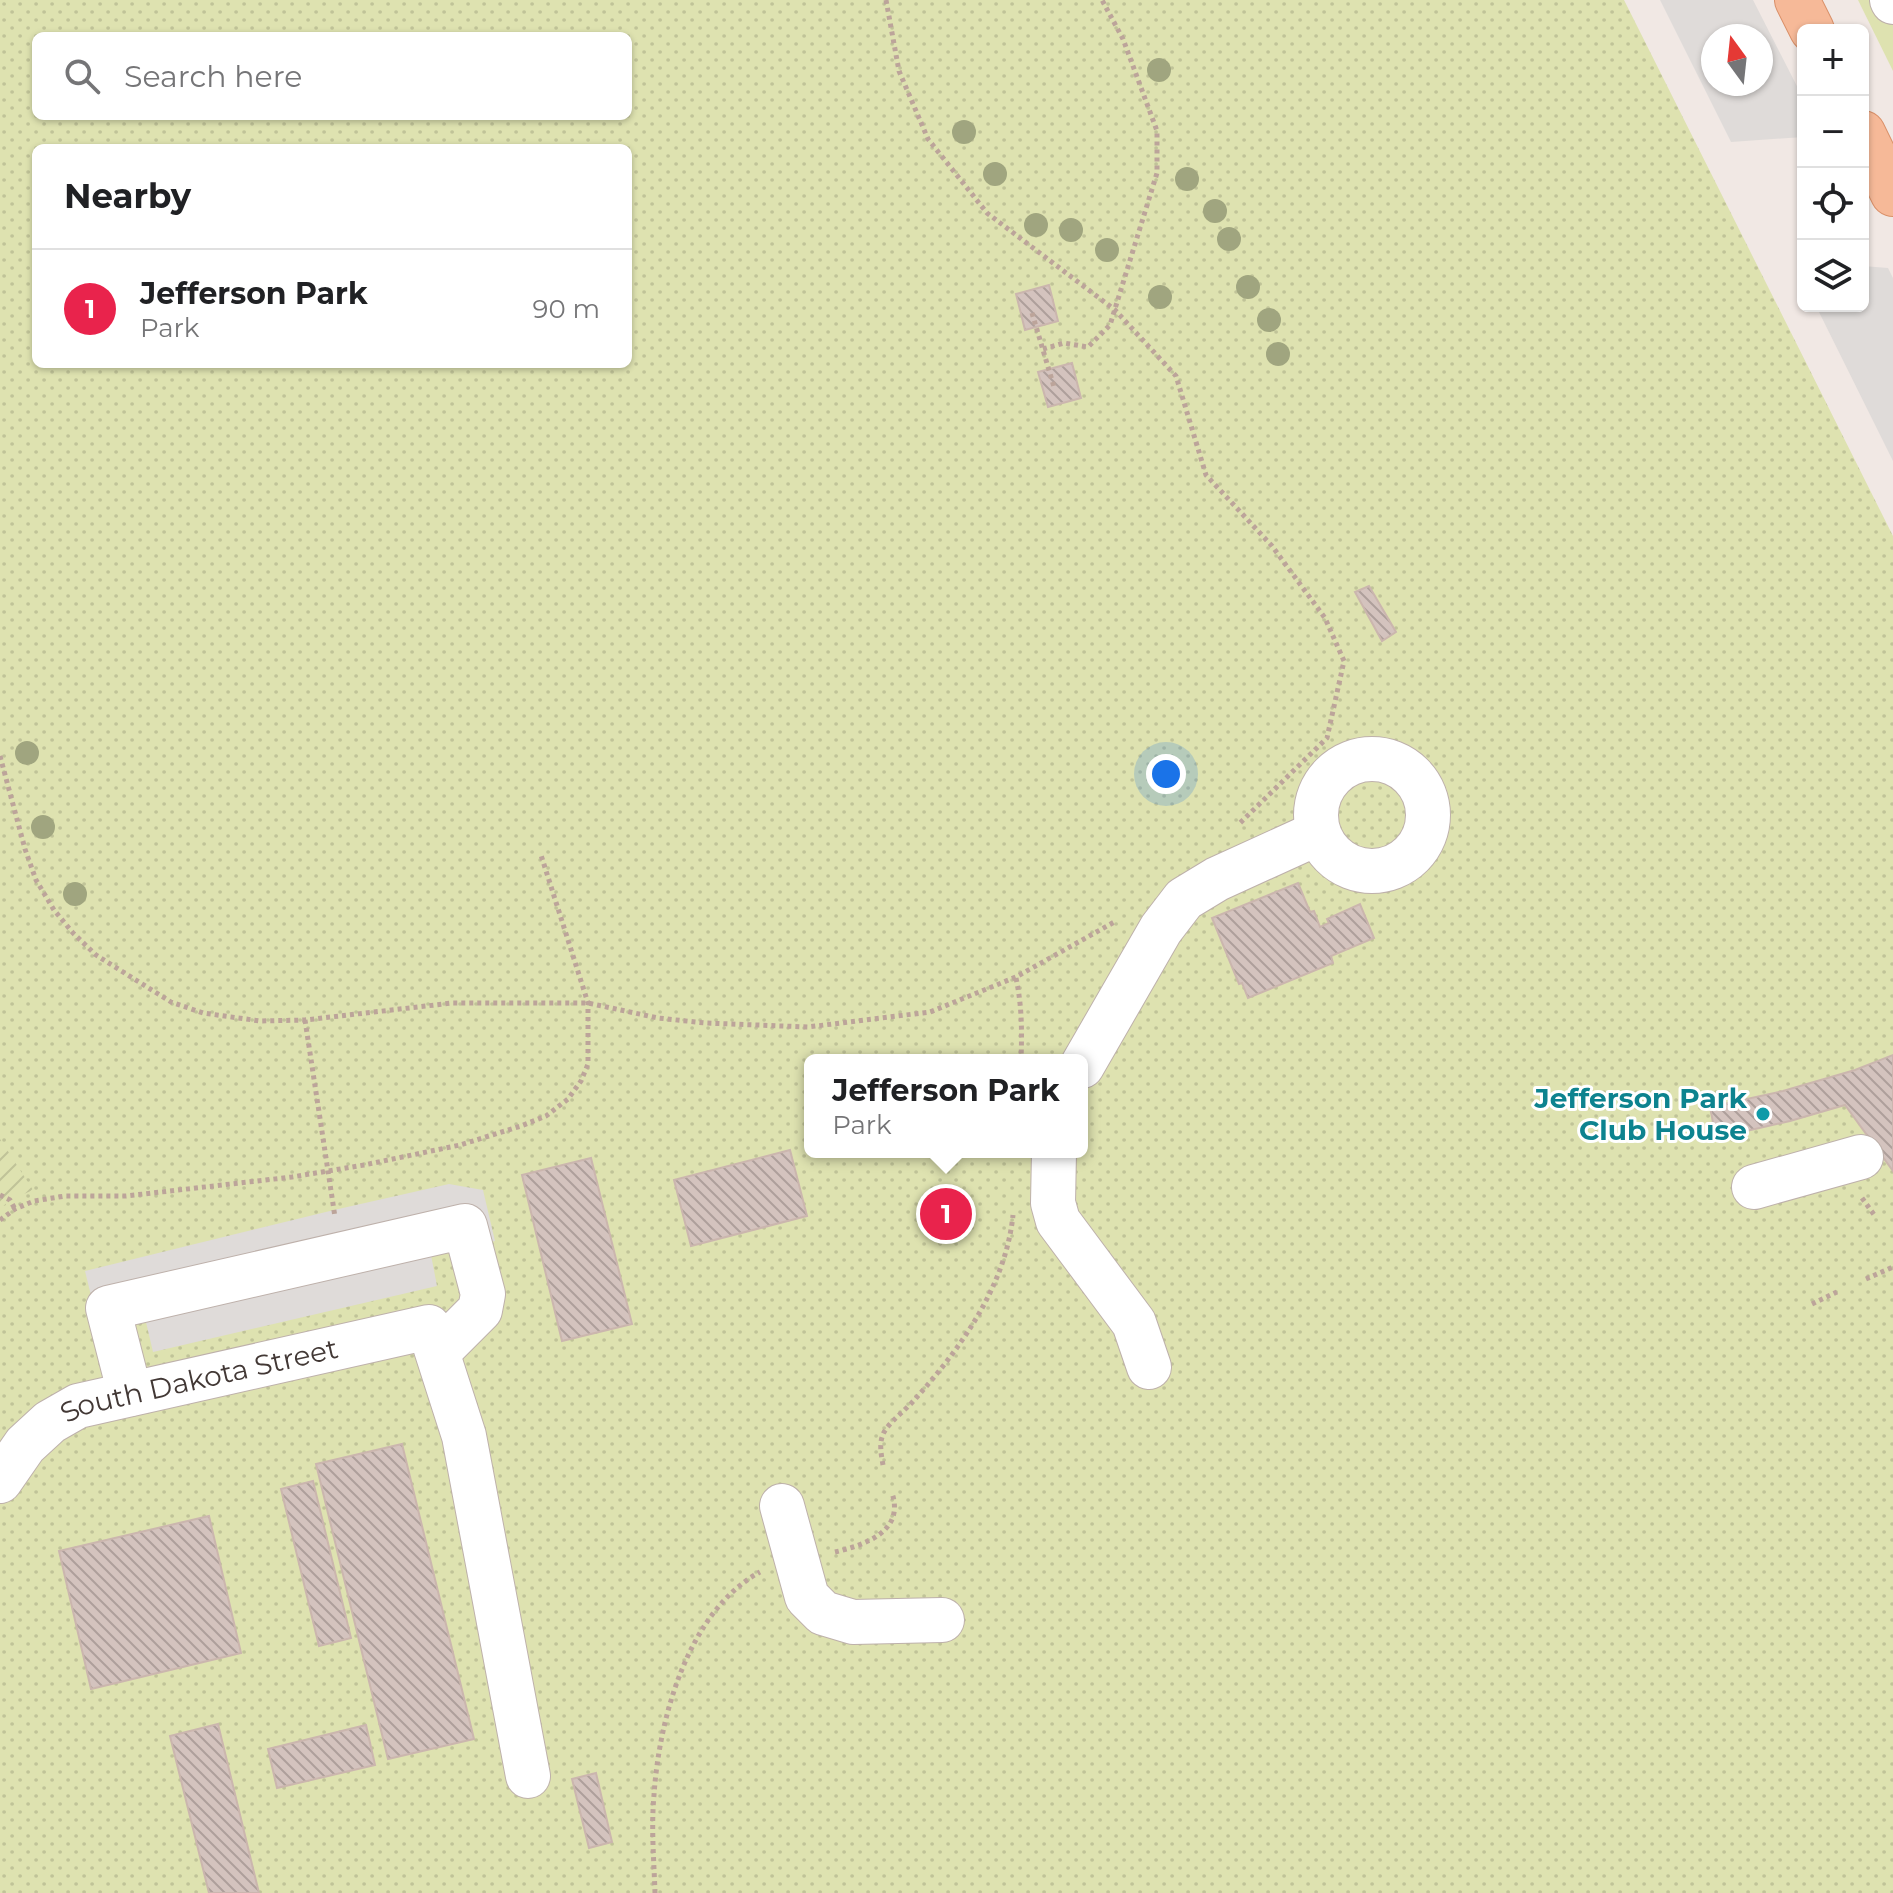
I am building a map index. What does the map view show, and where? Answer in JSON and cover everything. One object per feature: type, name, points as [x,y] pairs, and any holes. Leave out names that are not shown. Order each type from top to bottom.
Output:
[{"type":"main road","points":[[1797,0],[1809,24]]},
{"type":"main road","points":[[1869,145],[1893,194]]},
{"type":"street","points":[[1088,1056],[1161,929],[1184,899],[1217,879],[1318,833]]},
{"type":"street","points":[[1054,1158],[1053,1203],[1058,1221],[1134,1323],[1149,1367]]},
{"type":"street","points":[[1754,1187],[1861,1177]]},
{"type":"street","points":[[130,1394],[108,1308],[465,1226],[483,1294],[480,1310],[437,1336],[464,1436],[528,1776]]},
{"type":"street","name":"South Dakota Street","points":[[0,1481],[25,1445],[50,1422],[78,1406],[437,1336]]},
{"type":"street","points":[[782,1506],[807,1597],[823,1613],[853,1622],[942,1620]]},
{"type":"path","points":[[886,0],[899,71],[928,139],[987,213],[1115,310],[1176,376],[1206,475],[1272,546],[1325,618],[1344,661],[1327,738],[1240,823]]},
{"type":"path","points":[[1043,349],[1064,343],[1088,347],[1110,325],[1157,173],[1157,131],[1123,39],[1102,0]]},
{"type":"path","points":[[1032,313],[1054,387]]},
{"type":"path","points":[[0,756],[25,849],[36,880],[54,910],[96,955],[171,1002],[203,1013],[260,1021],[305,1020],[452,1003],[588,1003],[674,1020],[808,1027],[930,1012],[1016,977],[1123,916]]},
{"type":"path","points":[[0,1220],[34,1201],[65,1196],[126,1196],[328,1171],[460,1145],[546,1116],[568,1099],[588,1064],[588,1003],[541,855]]},
{"type":"path","points":[[1016,977],[1021,1000],[1021,1054]]},
{"type":"path","points":[[305,1020],[334,1210]]},
{"type":"path","points":[[1861,1177],[1875,1216]]},
{"type":"path","points":[[0,1195],[10,1200],[15,1209]]},
{"type":"path","points":[[883,1465],[880,1444],[884,1431],[916,1399],[983,1307],[1005,1257],[1013,1213]]},
{"type":"path","points":[[1866,1279],[1893,1267]]},
{"type":"path","points":[[1812,1304],[1837,1292]]},
{"type":"path","points":[[655,1893],[654,1796],[659,1746],[683,1667],[701,1631],[725,1599],[751,1576],[770,1566],[857,1547],[873,1540],[886,1529],[894,1516],[892,1493]]},
{"type":"green space","points":[[0,0],[1624,0],[1893,536],[1893,1893],[0,1893]]},
{"type":"green space","points":[[1858,0],[1893,0],[1893,71]]},
{"type":"green space","points":[[0,1139],[33,1190],[10,1200],[0,1209]]},
{"type":"shaded area","points":[[1660,0],[1753,0],[1765,24],[1701,24],[1701,82]]},
{"type":"shaded area","points":[[1773,39],[1797,86],[1797,137],[1731,142],[1708,96],[1773,96]]},
{"type":"shaded area","points":[[1869,266],[1888,268],[1893,278],[1893,461],[1819,312],[1869,312]]},
{"type":"shaded area","points":[[449,1184],[483,1190],[495,1241],[431,1255],[437,1286],[153,1352],[141,1301],[95,1312],[85,1271]]},
{"type":"building","points":[[1049,285],[1058,321],[1025,330],[1016,294]]},
{"type":"building","points":[[1072,363],[1081,398],[1048,407],[1038,372]]},
{"type":"building","points":[[1369,586],[1396,632],[1382,641],[1355,592]]},
{"type":"building","points":[[1298,883],[1320,927],[1329,923],[1327,919],[1360,904],[1374,938],[1331,956],[1333,963],[1248,998],[1242,983],[1239,984],[1212,918]]},
{"type":"building","name":"Jefferson Park Club House","points":[[1893,1055],[1893,1171],[1845,1105],[1716,1138],[1710,1107],[1783,1091],[1855,1070]]},
{"type":"building","points":[[790,1150],[807,1216],[691,1246],[674,1180]]},
{"type":"building","points":[[591,1158],[632,1324],[562,1341],[522,1175]]},
{"type":"building","points":[[402,1444],[474,1739],[388,1759],[316,1464]]},
{"type":"building","points":[[313,1481],[351,1638],[319,1646],[281,1489]]},
{"type":"building","points":[[209,1516],[241,1653],[91,1689],[59,1551]]},
{"type":"building","points":[[218,1724],[259,1893],[209,1893],[170,1736]]},
{"type":"building","points":[[366,1725],[375,1765],[277,1788],[268,1749]]},
{"type":"building","points":[[596,1773],[612,1842],[589,1848],[572,1779]]},
{"type":"place","name":"Jefferson Park Club House","points":[[1763,1114]]},
{"type":"place","name":"Jefferson Park","points":[[946,1214]]}]
